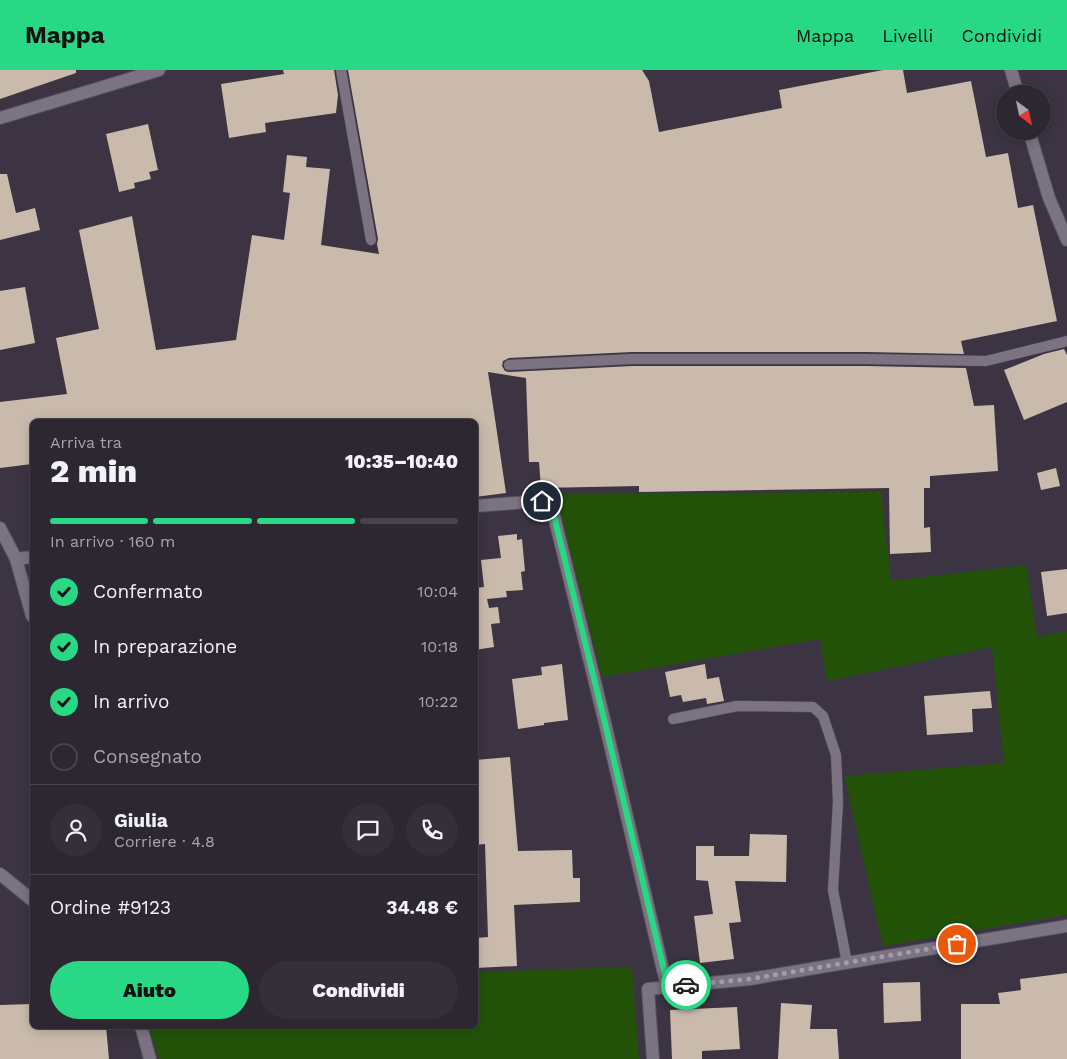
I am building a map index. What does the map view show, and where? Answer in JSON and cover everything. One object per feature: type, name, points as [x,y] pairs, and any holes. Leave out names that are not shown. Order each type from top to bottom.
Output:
[{"type":"street","points":[[0,118],[159,70]]},
{"type":"street","points":[[1011,70],[1015,85]]},
{"type":"street","points":[[1032,140],[1050,198],[1067,240]]},
{"type":"street","points":[[478,506],[542,501],[553,512],[668,987]]},
{"type":"street","points":[[0,528],[16,559],[30,609]]},
{"type":"street","points":[[16,559],[30,557]]},
{"type":"street","points":[[0,874],[30,898]]},
{"type":"street","points":[[653,1059],[648,989],[750,979],[1067,926]]},
{"type":"street","points":[[142,1029],[150,1059]]},
{"type":"lane","points":[[341,70],[371,240]]},
{"type":"lane","points":[[509,365],[632,359],[986,361],[1067,341]]},
{"type":"lane","points":[[673,718],[737,706],[813,707],[823,716],[836,755],[838,802],[833,890],[847,963]]},
{"type":"green space","points":[[881,492],[891,581],[1026,565],[1037,637],[1067,631],[1067,915],[883,946],[845,776],[1004,763],[992,647],[827,681],[820,639],[602,677],[556,494]]},
{"type":"green space","points":[[632,967],[639,1059],[159,1059],[150,1029],[478,1029],[478,972]]},
{"type":"building","points":[[0,70],[76,70],[76,73],[0,99]]},
{"type":"building","points":[[283,70],[334,70],[338,95],[336,113],[265,123],[266,132],[229,138],[221,84],[284,74]]},
{"type":"building","points":[[348,70],[642,70],[649,81],[659,132],[782,108],[779,90],[883,70],[903,70],[907,93],[971,81],[986,157],[1008,153],[1018,208],[1033,205],[1057,321],[961,341],[964,354],[632,352],[509,358],[503,361],[502,366],[505,371],[509,372],[632,366],[966,368],[974,406],[994,405],[998,471],[930,476],[930,488],[924,488],[924,528],[930,527],[931,552],[890,554],[889,488],[639,492],[639,486],[541,488],[539,462],[529,462],[526,378],[488,372],[506,493],[478,497],[478,419],[30,419],[30,464],[0,468],[0,402],[67,394],[56,338],[99,329],[79,230],[132,216],[156,350],[236,340],[252,235],[284,240],[290,193],[283,192],[287,155],[307,157],[306,167],[330,169],[321,245],[379,254],[378,239]]},
{"type":"building","points":[[148,124],[158,170],[149,172],[151,179],[134,183],[135,188],[119,192],[106,134]]},
{"type":"building","points":[[0,174],[7,174],[16,213],[35,208],[40,230],[0,240]]},
{"type":"building","points":[[25,287],[35,343],[0,350],[0,291]]},
{"type":"building","points":[[1064,349],[1067,355],[1067,402],[1024,420],[1004,370],[1044,354]]},
{"type":"building","points":[[1056,468],[1060,486],[1041,490],[1037,473]]},
{"type":"building","points":[[517,534],[517,540],[522,539],[525,571],[521,572],[523,590],[506,591],[507,597],[487,599],[489,608],[498,607],[500,623],[491,624],[494,647],[478,650],[478,588],[484,587],[481,560],[501,558],[498,536]]},
{"type":"building","points":[[1067,569],[1067,613],[1047,616],[1041,572]]},
{"type":"building","points":[[562,664],[568,720],[518,729],[512,679],[542,675],[541,667]]},
{"type":"building","points":[[705,664],[707,679],[719,677],[724,701],[707,704],[706,698],[683,702],[681,695],[670,697],[665,672]]},
{"type":"building","points":[[990,691],[992,708],[972,709],[973,732],[927,735],[924,696]]},
{"type":"building","points":[[510,757],[518,851],[572,850],[573,878],[580,878],[580,902],[514,905],[517,966],[478,968],[478,938],[488,937],[485,844],[478,845],[478,760]]},
{"type":"building","points":[[750,834],[787,835],[786,882],[735,881],[741,922],[729,923],[734,959],[700,963],[694,916],[713,914],[708,881],[696,880],[696,846],[714,846],[714,856],[749,856]]},
{"type":"building","points":[[1067,973],[1067,1059],[961,1059],[961,1004],[1000,1004],[998,993],[1021,990],[1020,979]]},
{"type":"building","points":[[920,982],[921,1021],[884,1023],[883,983]]},
{"type":"building","points":[[781,1003],[812,1005],[810,1029],[837,1029],[839,1059],[778,1059]]},
{"type":"building","points":[[30,1004],[30,1029],[106,1029],[109,1059],[0,1059],[0,1005]]},
{"type":"building","points":[[737,1007],[740,1049],[702,1051],[702,1059],[672,1059],[670,1010]]},
{"type":"way so far","points":[[686,985],[750,979],[957,944]]},
{"type":"route","points":[[542,501],[553,512],[668,987],[686,985]]}]
